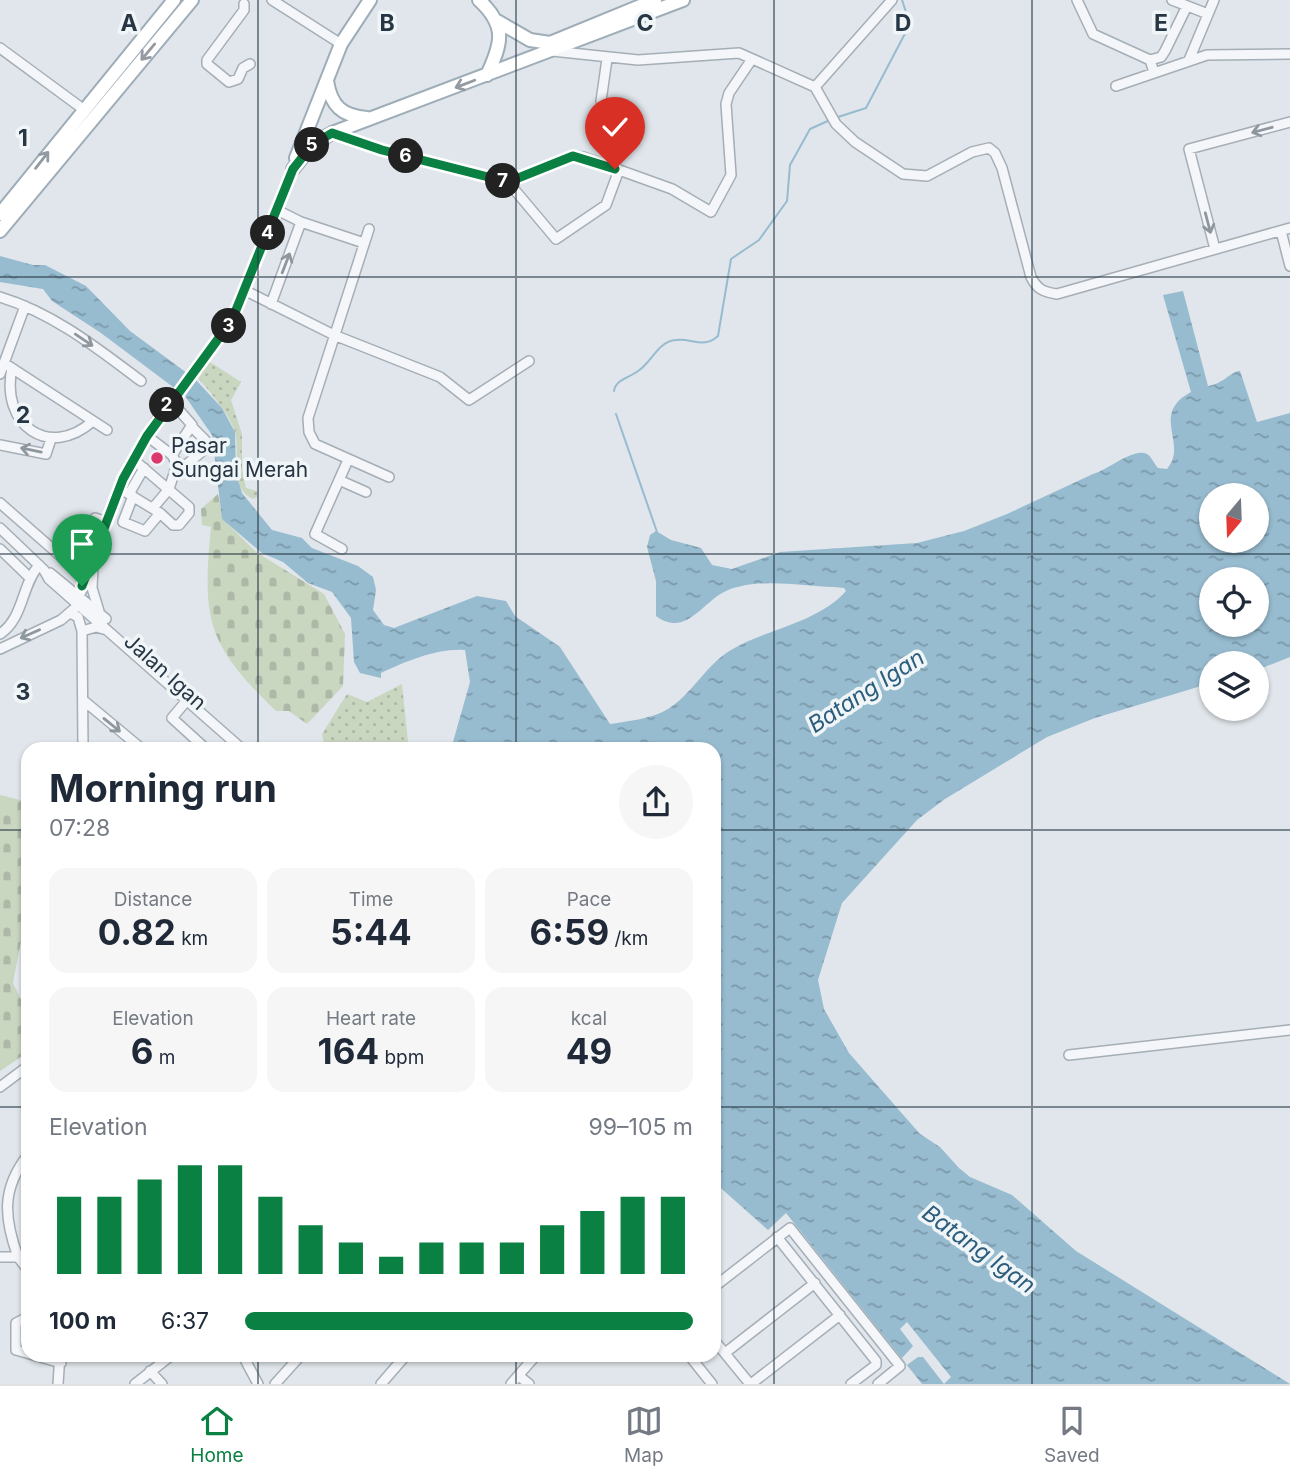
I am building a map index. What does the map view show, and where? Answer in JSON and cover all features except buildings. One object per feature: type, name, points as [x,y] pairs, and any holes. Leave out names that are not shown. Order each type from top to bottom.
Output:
[{"type":"main road","points":[[2,206],[174,0]]},
{"type":"main road","points":[[0,231],[192,0]]},
{"type":"main road","points":[[293,169],[341,44],[370,0]]},
{"type":"main road","points":[[480,1],[497,21],[530,40],[550,43],[655,0]]},
{"type":"main road","points":[[293,169],[312,145],[332,133],[683,0]]},
{"type":"main road","points":[[487,75],[498,48],[497,21]]},
{"type":"main road","points":[[326,78],[330,97],[336,107],[354,117],[368,120]]},
{"type":"street","points":[[272,0],[341,44]]},
{"type":"street","points":[[1077,0],[1093,34],[1150,60],[1161,57],[1186,6]]},
{"type":"street","points":[[1172,0],[1208,14]]},
{"type":"street","points":[[1189,60],[1214,0]]},
{"type":"street","points":[[245,1],[244,10],[207,60],[207,64],[229,82],[238,79],[243,68],[250,64]]},
{"type":"street","points":[[815,87],[892,1]]},
{"type":"street","points":[[0,48],[83,108]]},
{"type":"street","points":[[552,51],[607,59],[660,60],[732,53],[752,59],[815,87],[836,124],[855,142],[903,174],[927,176],[938,173],[982,148],[996,153],[1031,277],[1035,286],[1045,292],[1056,293],[1285,230],[1290,266]]},
{"type":"street","points":[[1116,86],[1207,55],[1290,54]]},
{"type":"street","points":[[601,101],[607,59]]},
{"type":"street","points":[[508,182],[573,156],[672,189],[711,212],[731,175],[726,104],[729,93],[752,59]]},
{"type":"street","points":[[1150,60],[1154,72]]},
{"type":"street","points":[[365,145],[368,120]]},
{"type":"street","points":[[1215,249],[1189,149],[1290,122]]},
{"type":"street","points":[[332,133],[365,145],[508,182],[556,239],[606,205],[619,170]]},
{"type":"street","points":[[0,649],[70,613],[79,598],[119,488],[147,436],[177,391],[225,332],[246,290],[293,169]]},
{"type":"street","points":[[276,210],[301,222],[364,243]]},
{"type":"street","points":[[271,304],[301,222]]},
{"type":"street","points":[[369,229],[308,418],[309,432],[315,444],[389,477]]},
{"type":"street","points":[[246,290],[334,335],[440,377],[469,400],[529,361]]},
{"type":"street","points":[[0,297],[25,306],[82,338],[141,381]]},
{"type":"street","points":[[25,306],[8,365],[6,394],[13,414],[31,432],[51,439],[74,435],[93,421]]},
{"type":"street","points":[[0,374],[8,365]]},
{"type":"street","points":[[8,365],[107,430]]},
{"type":"street","points":[[170,401],[205,440],[206,448],[186,465],[177,464]]},
{"type":"street","points":[[172,455],[192,428]]},
{"type":"street","points":[[144,468],[122,522],[145,531],[169,489],[177,464],[172,455],[147,436]]},
{"type":"street","points":[[0,445],[46,454],[51,439]]},
{"type":"street","points":[[119,488],[176,525],[190,513],[189,507],[134,460]]},
{"type":"street","points":[[342,549],[315,534],[348,460]]},
{"type":"street","points":[[339,480],[366,492]]},
{"type":"street","points":[[0,503],[72,566],[95,518],[106,522]]},
{"type":"street","points":[[0,528],[49,579],[79,598]]},
{"type":"street","points":[[0,549],[29,577]]},
{"type":"street","points":[[94,551],[92,588],[103,616]]},
{"type":"street","points":[[10,644],[2,633],[14,622],[29,577],[41,568]]},
{"type":"street","points":[[41,568],[63,582],[79,598],[83,615],[83,742]]},
{"type":"street","points":[[63,582],[74,584],[86,574]]},
{"type":"street","name":"Jalan Igan","points":[[79,598],[103,616],[243,742]]},
{"type":"street","name":"Jalan Igan","points":[[79,598],[111,631],[234,742]]},
{"type":"street","points":[[70,613],[78,617],[82,631]]},
{"type":"street","points":[[82,631],[96,627],[111,631]]},
{"type":"street","points":[[188,699],[172,718],[198,742]]},
{"type":"street","points":[[83,700],[134,742]]},
{"type":"street","points":[[1069,1055],[1290,1030]]},
{"type":"street","points":[[0,1087],[21,1071]]},
{"type":"street","points":[[21,1166],[8,1187],[9,1227],[21,1261]]},
{"type":"street","points":[[721,1281],[787,1228],[792,1230],[900,1366],[878,1384]]},
{"type":"street","points":[[777,1237],[877,1363],[851,1384]]},
{"type":"street","points":[[0,1257],[18,1257]]},
{"type":"street","points":[[725,1353],[815,1283]]},
{"type":"street","points":[[721,1348],[750,1384],[840,1315]]},
{"type":"street","points":[[21,1320],[16,1323],[16,1350],[21,1351]]},
{"type":"street","points":[[58,1384],[60,1362]]},
{"type":"street","points":[[135,1384],[162,1362]]},
{"type":"street","points":[[247,1362],[258,1384]]},
{"type":"street","points":[[275,1384],[295,1362]]},
{"type":"street","points":[[381,1384],[400,1362]]},
{"type":"street","points":[[511,1384],[530,1362]]},
{"type":"street","points":[[694,1362],[712,1384]]},
{"type":"street","points":[[150,1371],[162,1384]]},
{"type":"street","points":[[519,1376],[529,1384]]},
{"type":"green space","points":[[210,362],[241,382],[231,400],[242,434],[242,469],[246,488],[257,491],[257,497],[253,499],[245,494],[240,486],[234,429],[222,407],[196,376]]},
{"type":"green space","points":[[218,494],[223,519],[256,552],[324,594],[345,634],[343,686],[307,724],[289,711],[276,711],[253,688],[235,667],[214,629],[209,609],[208,586],[211,527],[202,525],[201,509]]},
{"type":"green space","points":[[402,684],[408,742],[324,742],[322,734],[347,694],[367,702]]},
{"type":"green space","points":[[0,795],[21,800],[21,941],[13,983],[21,1000],[21,1057],[0,1071]]},
{"type":"water","name":"Batang Igan","points":[[0,256],[33,265],[45,265],[86,286],[130,331],[195,379],[222,408],[235,432],[236,473],[242,493],[272,530],[302,538],[312,548],[358,566],[373,577],[376,590],[373,610],[384,625],[394,628],[477,596],[506,601],[515,616],[560,647],[610,724],[632,721],[668,709],[685,695],[714,663],[731,650],[821,611],[846,591],[844,588],[834,587],[752,584],[726,591],[685,621],[667,622],[656,616],[656,581],[647,547],[650,535],[656,531],[671,540],[701,548],[712,565],[732,569],[780,552],[917,543],[964,531],[1007,514],[1135,454],[1147,454],[1158,468],[1167,469],[1173,459],[1173,410],[1179,401],[1191,392],[1163,295],[1183,291],[1208,386],[1240,371],[1257,422],[1290,413],[1290,657],[1269,665],[1269,651],[1199,651],[1199,687],[1095,718],[1047,737],[945,799],[917,820],[842,903],[818,980],[824,1009],[849,1053],[920,1134],[940,1147],[959,1168],[970,1177],[1012,1195],[1076,1251],[1290,1384],[922,1384],[786,1213],[768,1230],[721,1188],[721,742],[453,742],[470,682],[465,650],[422,656],[381,673],[381,678],[360,673],[354,662],[351,618],[332,592],[308,583],[283,562],[262,553],[222,519],[212,435],[185,396],[101,333],[52,301],[43,289],[0,282]]},
{"type":"pier","points":[[907,1322],[951,1377],[944,1384],[923,1357],[918,1357],[907,1365],[902,1358],[913,1346],[900,1329]]},
{"type":"waterway","points":[[835,118],[866,108],[910,24],[902,0]]},
{"type":"waterway","points":[[614,391],[617,384],[643,367],[664,344],[676,340],[708,342],[718,336],[731,259],[759,240],[787,201],[790,165],[810,129],[830,120]]},
{"type":"waterway","points":[[616,414],[657,532]]},
{"type":"place","name":"Pasar Sungai Merah","points":[[157,458]]},
{"type":"route","points":[[82,586],[123,479],[158,418],[232,320],[293,169],[312,145],[332,133],[382,150],[508,182],[573,156],[615,169]]}]
